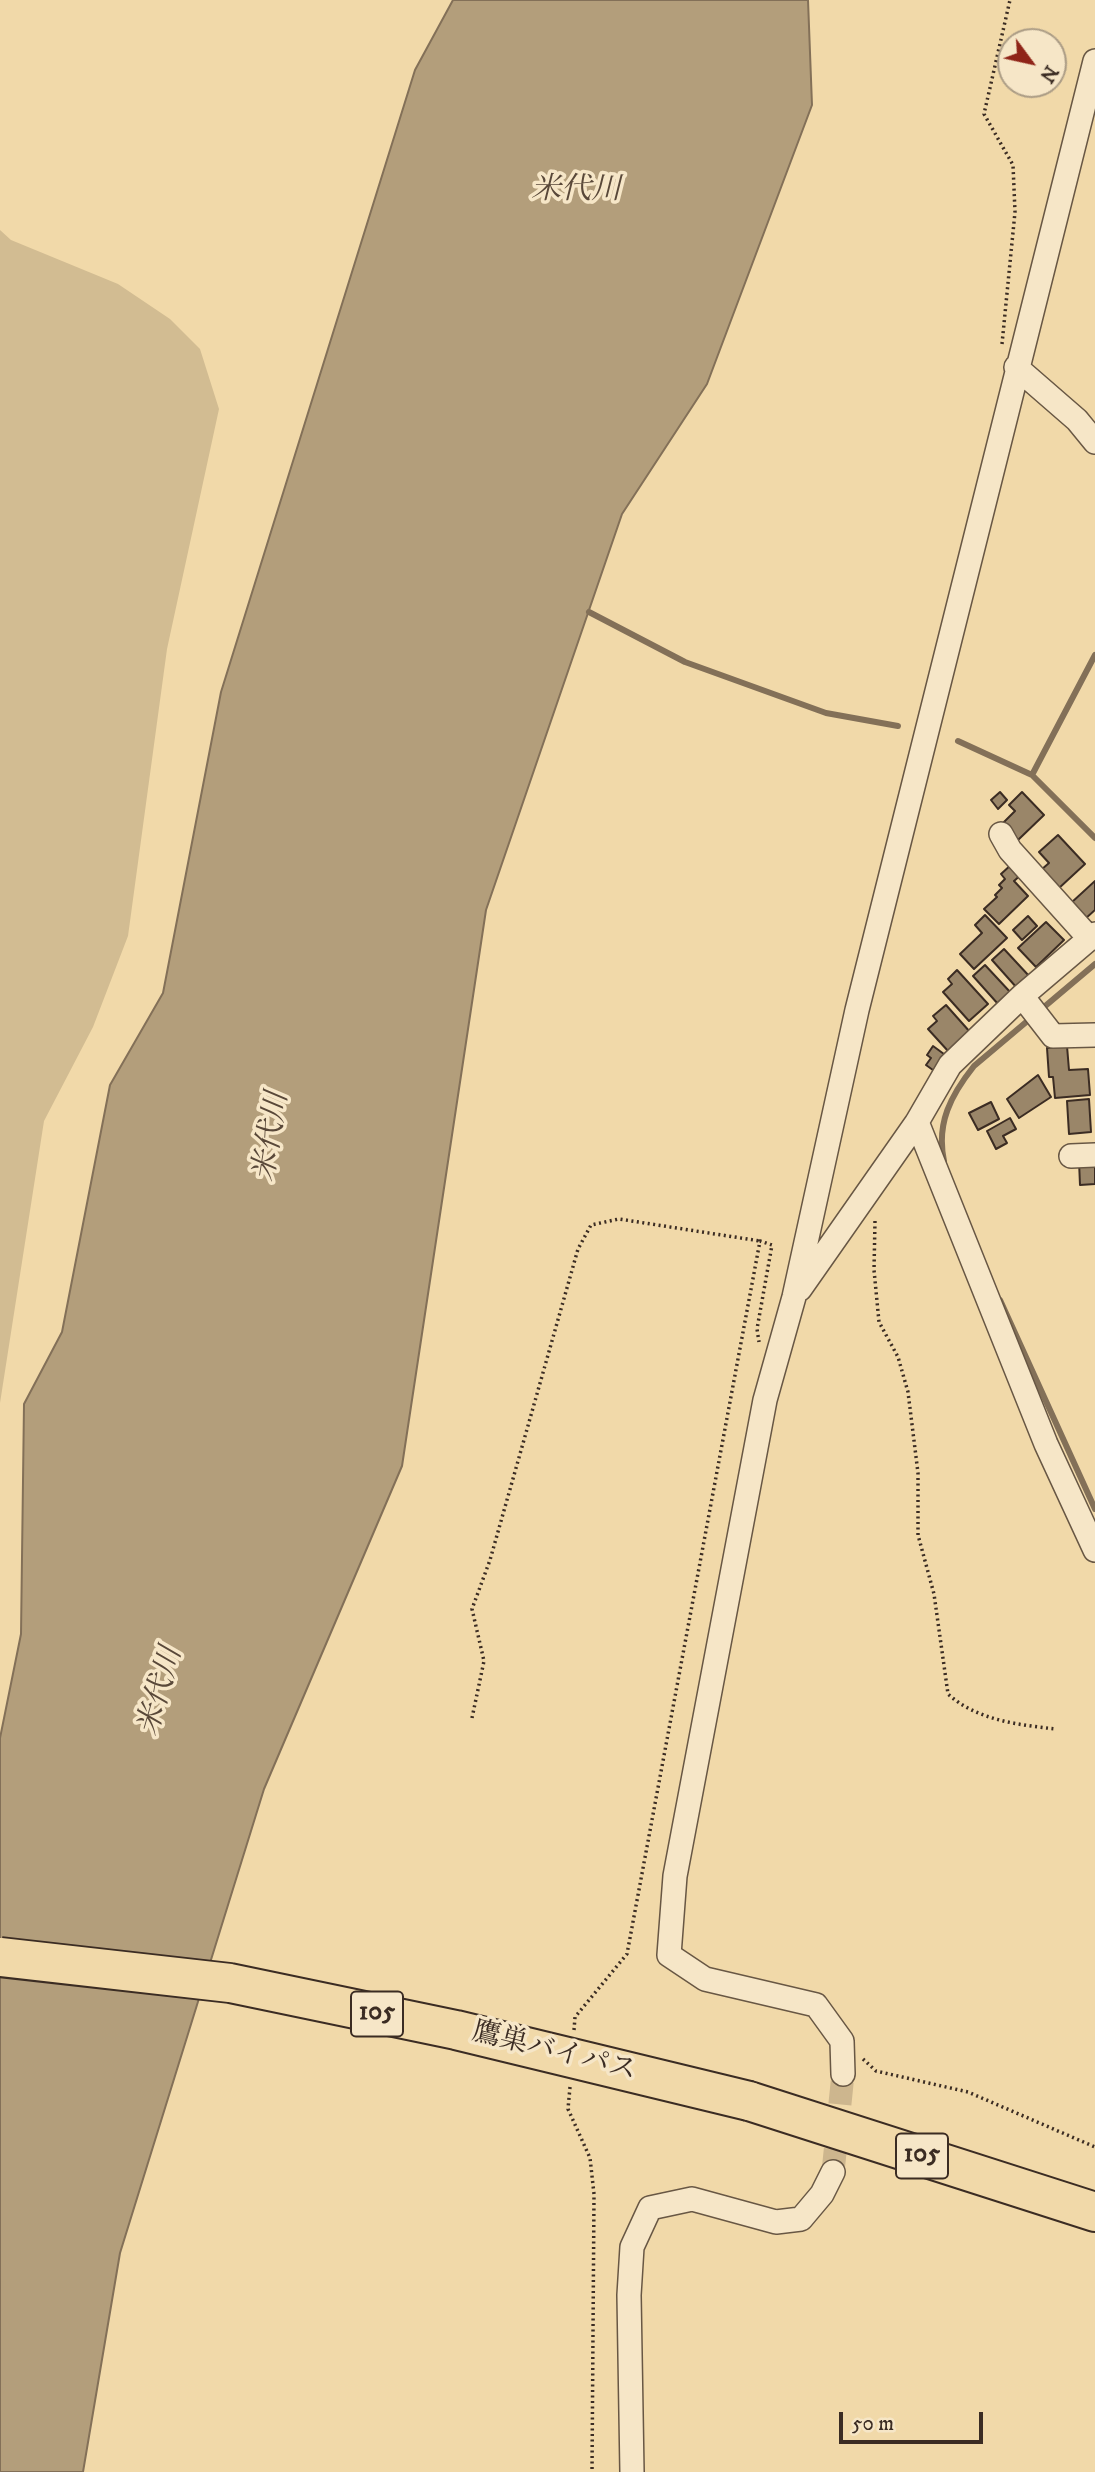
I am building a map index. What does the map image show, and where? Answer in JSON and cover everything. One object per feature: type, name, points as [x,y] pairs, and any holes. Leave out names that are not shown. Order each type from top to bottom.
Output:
[{"type":"highway","name":"鷹巣バイパス","points":[[0,1957],[230,1983],[456,2030],[749,2101],[1095,2212]]},
{"type":"street","points":[[843,2074],[842,2041],[816,2006],[705,1979],[668,1955],[675,1877],[746,1489],[765,1400],[794,1297],[856,1010],[1095,61]]},
{"type":"street","points":[[1016,367],[1077,420],[1095,442]]},
{"type":"street","points":[[794,1297],[917,1122],[950,1065],[1026,1002],[1092,937],[1010,850],[1001,834]]},
{"type":"street","points":[[1026,1002],[1053,1036],[1095,1035]]},
{"type":"street","points":[[917,1122],[1046,1444],[1095,1550]]},
{"type":"street","points":[[1071,1156],[1095,1155]]},
{"type":"street","points":[[632,2472],[632,2247],[650,2208],[692,2199],[776,2222],[802,2219],[822,2194],[833,2172]]},
{"type":"path","points":[[1010,0],[984,114],[1013,165],[1015,212],[1001,340],[1003,352],[1016,367]]},
{"type":"path","points":[[882,1170],[875,1209],[874,1269],[879,1322],[898,1357],[908,1392],[918,1473],[918,1535],[934,1594],[948,1694],[960,1706],[1011,1725],[1056,1729]]},
{"type":"path","points":[[472,1718],[484,1661],[472,1609],[490,1560],[578,1249],[591,1225],[619,1219],[772,1245],[757,1329],[760,1353]]},
{"type":"path","points":[[574,2031],[575,2017],[627,1954],[760,1241]]},
{"type":"path","points":[[842,2041],[876,2071],[968,2092],[1095,2147]]},
{"type":"path","points":[[570,2083],[568,2109],[590,2158],[594,2194],[592,2472]]},
{"type":"shaded area","points":[[0,230],[11,240],[118,284],[170,319],[200,349],[219,409],[167,649],[128,936],[93,1027],[44,1121],[0,1403]]},
{"type":"water","name":"米代川","points":[[453,0],[808,0],[812,105],[707,384],[622,514],[486,910],[402,1466],[264,1789],[120,2253],[83,2472],[0,2472],[0,1738],[21,1634],[24,1404],[62,1332],[110,1085],[163,993],[221,692],[415,70]]},
{"type":"building","points":[[1000,792],[1007,800],[998,809],[991,800]]},
{"type":"building","points":[[1022,792],[1044,815],[1018,840],[1003,823],[1015,811],[1009,805]]},
{"type":"building","points":[[1058,835],[1085,864],[1058,889],[1041,870],[1049,863],[1039,852]]},
{"type":"building","points":[[1013,863],[1023,873],[1014,881],[1028,896],[999,924],[984,909],[997,897],[995,895],[1002,888],[999,885],[1005,879],[1001,874]]},
{"type":"building","points":[[1095,881],[1095,910],[1085,919],[1071,903]]},
{"type":"building","points":[[985,915],[1007,938],[974,969],[960,954],[982,933],[975,925]]},
{"type":"building","points":[[1028,916],[1037,926],[1022,940],[1013,930]]},
{"type":"building","points":[[1046,922],[1064,940],[1036,967],[1018,948]]},
{"type":"building","points":[[1004,949],[1030,977],[1017,988],[992,960]]},
{"type":"building","points":[[985,965],[1011,993],[998,1004],[973,976]]},
{"type":"building","points":[[957,970],[988,1004],[969,1021],[943,992],[952,984],[948,979]]},
{"type":"building","points":[[946,1005],[970,1032],[948,1051],[928,1029],[937,1021],[933,1016]]},
{"type":"building","points":[[933,1046],[948,1057],[937,1073],[926,1065],[931,1058],[927,1055]]},
{"type":"building","points":[[1067,1046],[1069,1070],[1088,1069],[1090,1095],[1055,1098],[1053,1077],[1049,1077],[1047,1048]]},
{"type":"building","points":[[1038,1075],[1051,1097],[1019,1118],[1007,1099]]},
{"type":"building","points":[[1089,1099],[1091,1132],[1069,1134],[1067,1101]]},
{"type":"building","points":[[991,1102],[999,1119],[978,1130],[969,1113]]},
{"type":"building","points":[[1010,1118],[1016,1129],[1003,1136],[1007,1143],[996,1149],[987,1131]]},
{"type":"building","points":[[1095,1160],[1095,1184],[1080,1185],[1079,1161]]},
{"type":"waterway","points":[[589,612],[685,662],[826,713],[898,726]]},
{"type":"waterway","points":[[1032,775],[1095,655]]},
{"type":"waterway","points":[[958,741],[1032,775],[1095,838]]},
{"type":"waterway","points":[[944,1161],[942,1134],[947,1110],[958,1088],[974,1066],[1095,964]]},
{"type":"waterway","points":[[1000,1300],[1095,1509]]},
{"type":"tunnel","points":[[833,2172],[843,2074]]}]
